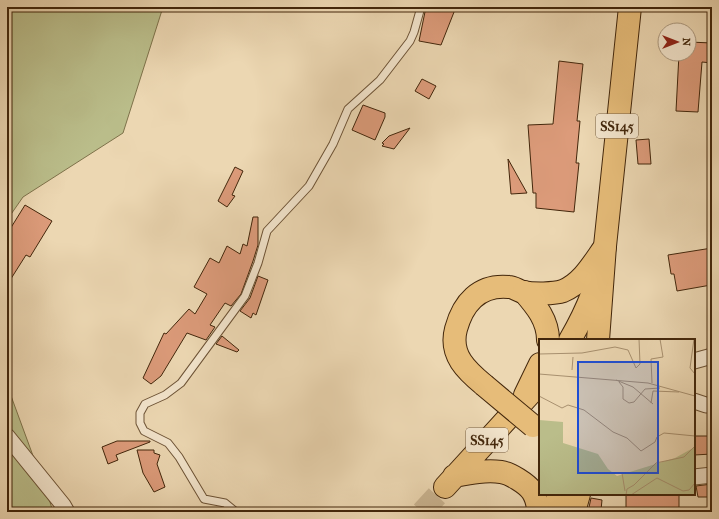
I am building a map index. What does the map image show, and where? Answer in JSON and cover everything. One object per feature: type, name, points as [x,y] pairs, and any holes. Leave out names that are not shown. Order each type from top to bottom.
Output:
[{"type":"main road","name":"SS145","points":[[571,339],[593,295],[600,274],[605,246],[630,7]]},
{"type":"main road","points":[[537,431],[463,366],[456,351],[454,334],[459,318],[469,302],[480,292],[494,286],[510,287],[524,292],[561,292],[574,285],[585,275],[605,246]]},
{"type":"main road","points":[[598,339],[605,246]]},
{"type":"main road","points":[[524,292],[541,312],[548,332],[548,339]]},
{"type":"main road","points":[[520,405],[539,366]]},
{"type":"main road","name":"SS145","points":[[538,512],[538,507],[532,491],[520,480],[503,472],[482,472],[450,481],[539,384]]},
{"type":"main road","points":[[558,495],[558,512]]},
{"type":"main road","points":[[574,512],[578,495]]},
{"type":"street","points":[[695,361],[712,356]]},
{"type":"street","points":[[695,401],[706,405],[712,405]]},
{"type":"street","points":[[7,436],[67,512]]},
{"type":"street","points":[[695,477],[712,475]]},
{"type":"lane","points":[[236,512],[225,503],[204,499],[179,457],[168,443],[144,431],[140,423],[140,413],[145,404],[165,395],[181,383],[245,296],[258,263],[267,232],[309,186],[333,144],[348,109],[380,80],[410,41],[421,7]]},
{"type":"green space","points":[[7,7],[163,7],[123,133],[23,197],[7,220]]},
{"type":"green space","points":[[7,385],[50,502],[53,512],[7,512]]},
{"type":"building","points":[[426,7],[456,7],[441,45],[419,41]]},
{"type":"building","points":[[697,42],[712,43],[712,63],[702,62],[698,112],[676,111],[679,62],[697,62]]},
{"type":"building","points":[[559,61],[583,64],[577,121],[580,121],[576,163],[579,163],[574,212],[536,208],[536,193],[533,193],[528,125],[553,124]]},
{"type":"building","points":[[422,79],[436,86],[429,99],[415,91]]},
{"type":"building","points":[[363,105],[385,113],[385,117],[375,140],[352,130]]},
{"type":"building","points":[[410,128],[394,149],[382,146],[384,144],[382,143],[389,136]]},
{"type":"building","points":[[649,139],[651,164],[638,164],[636,140]]},
{"type":"building","points":[[508,159],[527,193],[511,194]]},
{"type":"building","points":[[235,167],[243,171],[232,195],[235,196],[227,207],[218,201]]},
{"type":"building","points":[[25,205],[52,221],[30,257],[26,255],[7,285],[7,234]]},
{"type":"building","points":[[253,217],[258,217],[258,245],[241,294],[231,306],[225,303],[210,325],[215,327],[206,340],[187,333],[161,376],[151,384],[143,378],[164,333],[166,334],[189,309],[195,314],[207,294],[194,287],[210,258],[219,263],[227,246],[240,254],[243,244],[247,246]]},
{"type":"building","points":[[712,248],[711,285],[677,291],[674,274],[671,274],[668,255]]},
{"type":"building","points":[[258,276],[268,280],[256,315],[253,313],[251,318],[240,311],[250,298]]},
{"type":"building","points":[[222,336],[239,350],[237,352],[216,344]]},
{"type":"building","points":[[695,436],[711,436],[712,454],[695,455]]},
{"type":"building","points":[[117,441],[150,442],[116,455],[118,460],[108,464],[102,447]]},
{"type":"building","points":[[137,450],[154,450],[154,453],[160,455],[157,464],[165,487],[154,492],[143,473]]},
{"type":"building","points":[[712,484],[712,497],[698,497],[696,486]]},
{"type":"building","points":[[626,495],[679,495],[679,512],[626,512]]},
{"type":"building","points":[[591,498],[602,500],[601,510],[598,510],[597,512],[588,512]]},
{"type":"tunnel","points":[[422,512],[445,487]]}]
